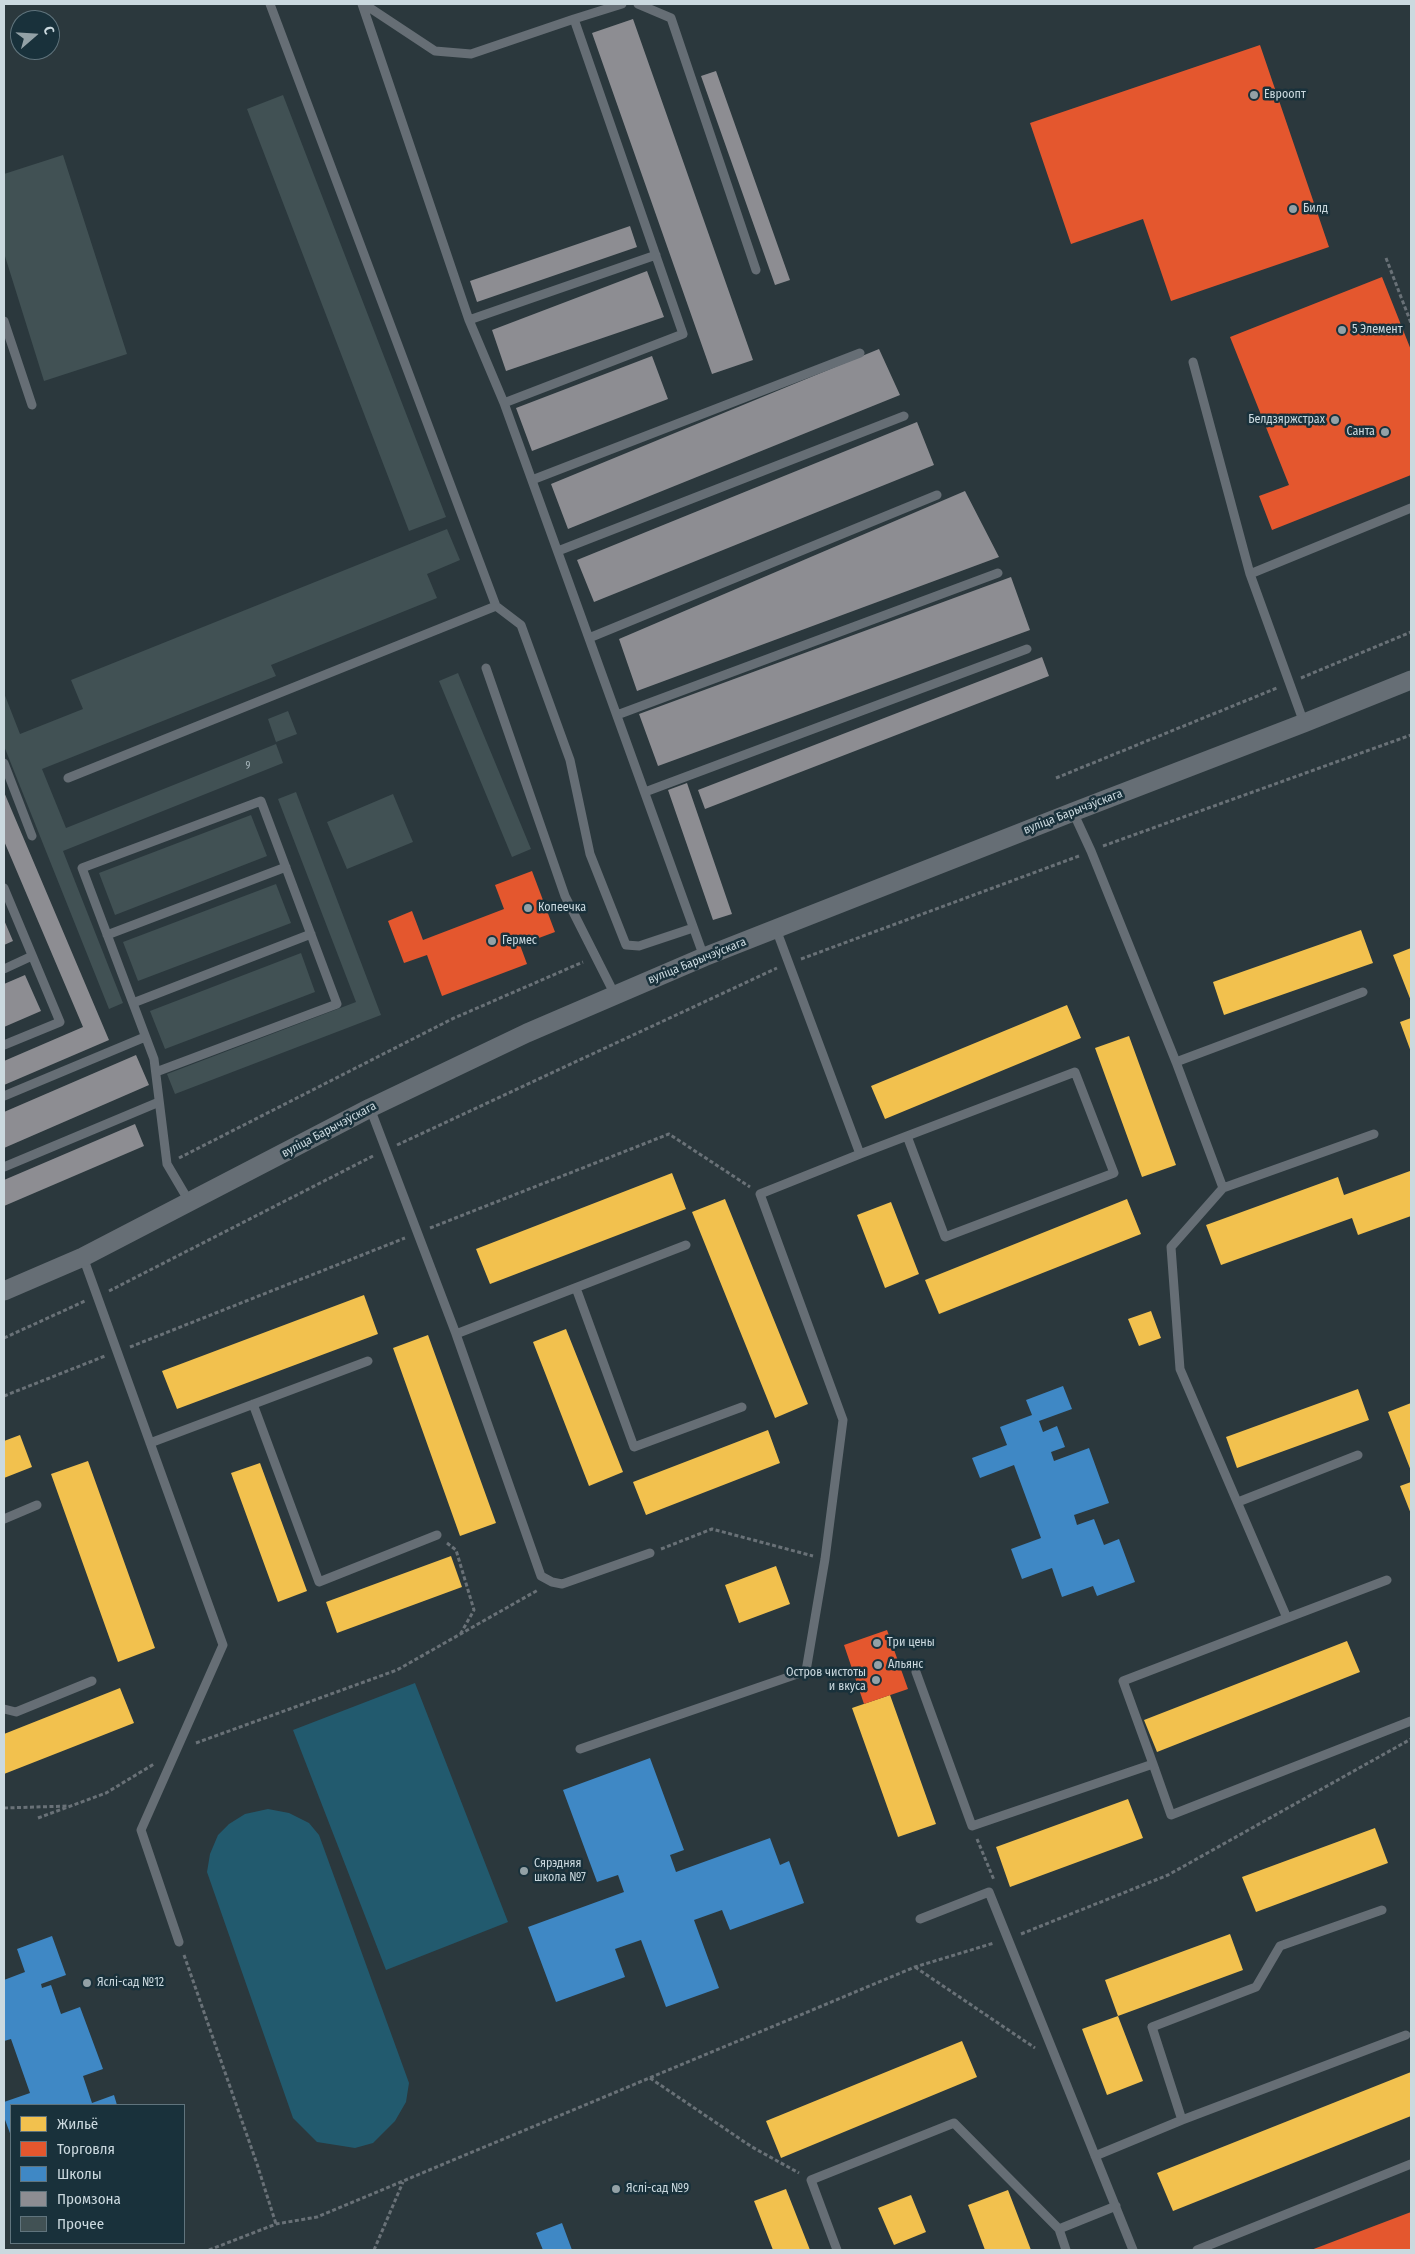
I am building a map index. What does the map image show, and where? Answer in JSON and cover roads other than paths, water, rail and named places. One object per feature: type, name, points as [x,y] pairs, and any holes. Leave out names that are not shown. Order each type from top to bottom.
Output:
[{"type":"street","name":"вуліца Барычэўскага","points":[[4,1292],[83,1257],[370,1108],[527,1033],[776,928],[1072,812],[1304,724],[1411,680]]},
{"type":"lane","points":[[270,4],[496,606],[521,625],[570,760],[590,854],[626,945],[638,946],[693,928]]},
{"type":"lane","points":[[363,4],[435,51],[470,54],[622,4]]},
{"type":"lane","points":[[363,4],[469,320],[504,403],[704,957]]},
{"type":"lane","points":[[638,4],[671,18],[756,270]]},
{"type":"lane","points":[[504,403],[683,334],[574,19]]},
{"type":"lane","points":[[469,320],[656,255]]},
{"type":"lane","points":[[4,321],[32,405]]},
{"type":"lane","points":[[532,480],[860,354]]},
{"type":"lane","points":[[1194,362],[1250,574],[1304,724]]},
{"type":"lane","points":[[558,551],[904,416]]},
{"type":"lane","points":[[589,638],[937,495]]},
{"type":"lane","points":[[1250,574],[1411,508]]},
{"type":"lane","points":[[617,715],[998,573]]},
{"type":"lane","points":[[68,778],[496,606]]},
{"type":"lane","points":[[645,792],[1027,649]]},
{"type":"lane","points":[[486,668],[565,896],[615,995]]},
{"type":"lane","points":[[4,763],[32,836]]},
{"type":"lane","points":[[156,1072],[337,1004],[261,801],[82,868],[154,1059],[167,1164],[190,1203]]},
{"type":"lane","points":[[1072,812],[1091,851],[1176,1062],[1223,1188]]},
{"type":"lane","points":[[108,935],[286,867]]},
{"type":"lane","points":[[4,889],[60,1022],[4,1045]]},
{"type":"lane","points":[[776,928],[860,1154]]},
{"type":"lane","points":[[133,1003],[311,934]]},
{"type":"lane","points":[[4,968],[32,956]]},
{"type":"lane","points":[[1176,1062],[1363,992]]},
{"type":"lane","points":[[4,1096],[145,1037]]},
{"type":"lane","points":[[580,1749],[806,1671],[825,1559],[843,1420],[760,1194],[860,1154],[907,1136],[1075,1072],[1114,1173],[945,1237],[907,1136]]},
{"type":"lane","points":[[4,1167],[160,1102]]},
{"type":"lane","points":[[370,1108],[456,1334],[541,1576],[552,1582],[562,1584],[650,1553]]},
{"type":"lane","points":[[1287,1618],[1180,1369],[1171,1247],[1223,1188],[1374,1134]]},
{"type":"lane","points":[[456,1334],[686,1245]]},
{"type":"lane","points":[[83,1257],[224,1646],[141,1830],[179,1942]]},
{"type":"lane","points":[[576,1288],[634,1446],[742,1406]]},
{"type":"lane","points":[[150,1443],[368,1361]]},
{"type":"lane","points":[[253,1404],[319,1582],[437,1536]]},
{"type":"lane","points":[[1238,1502],[1358,1455]]},
{"type":"lane","points":[[4,1519],[37,1505]]},
{"type":"lane","points":[[1387,1580],[1124,1682],[1171,1815],[1411,1722]]},
{"type":"lane","points":[[916,1672],[972,1826],[1153,1764]]},
{"type":"lane","points":[[4,1709],[16,1712],[92,1681]]},
{"type":"lane","points":[[920,1919],[989,1892],[1134,2250]]},
{"type":"lane","points":[[1182,2120],[1152,2027],[1256,1987],[1280,1946],[1382,1910]]},
{"type":"lane","points":[[1095,2156],[1182,2120],[1406,2035]]},
{"type":"lane","points":[[837,2250],[811,2180],[954,2122],[1059,2229],[1066,2250]]},
{"type":"lane","points":[[1197,2250],[1411,2164]]},
{"type":"lane","points":[[1059,2229],[1116,2206]]},
{"type":"place","name":"Евроопт","points":[[1254,95]]},
{"type":"place","name":"Билд","points":[[1293,209]]},
{"type":"place","name":"5 Элемент","points":[[1342,330]]},
{"type":"place","name":"Белдзяржстрах","points":[[1335,420]]},
{"type":"place","name":"Санта","points":[[1385,432]]},
{"type":"place","name":"Копеечка","points":[[528,908]]},
{"type":"place","name":"Гермес","points":[[492,941]]},
{"type":"place","name":"Три цены","points":[[877,1643]]},
{"type":"place","name":"Альянс","points":[[878,1665]]},
{"type":"place","name":"Остров чистоты и вкуса","points":[[876,1680]]},
{"type":"place","name":"Сярэдняя школа №7","points":[[524,1871]]},
{"type":"place","name":"Яслі-сад №12","points":[[87,1983]]},
{"type":"place","name":"Яслі-сад №9","points":[[616,2189]]}]
